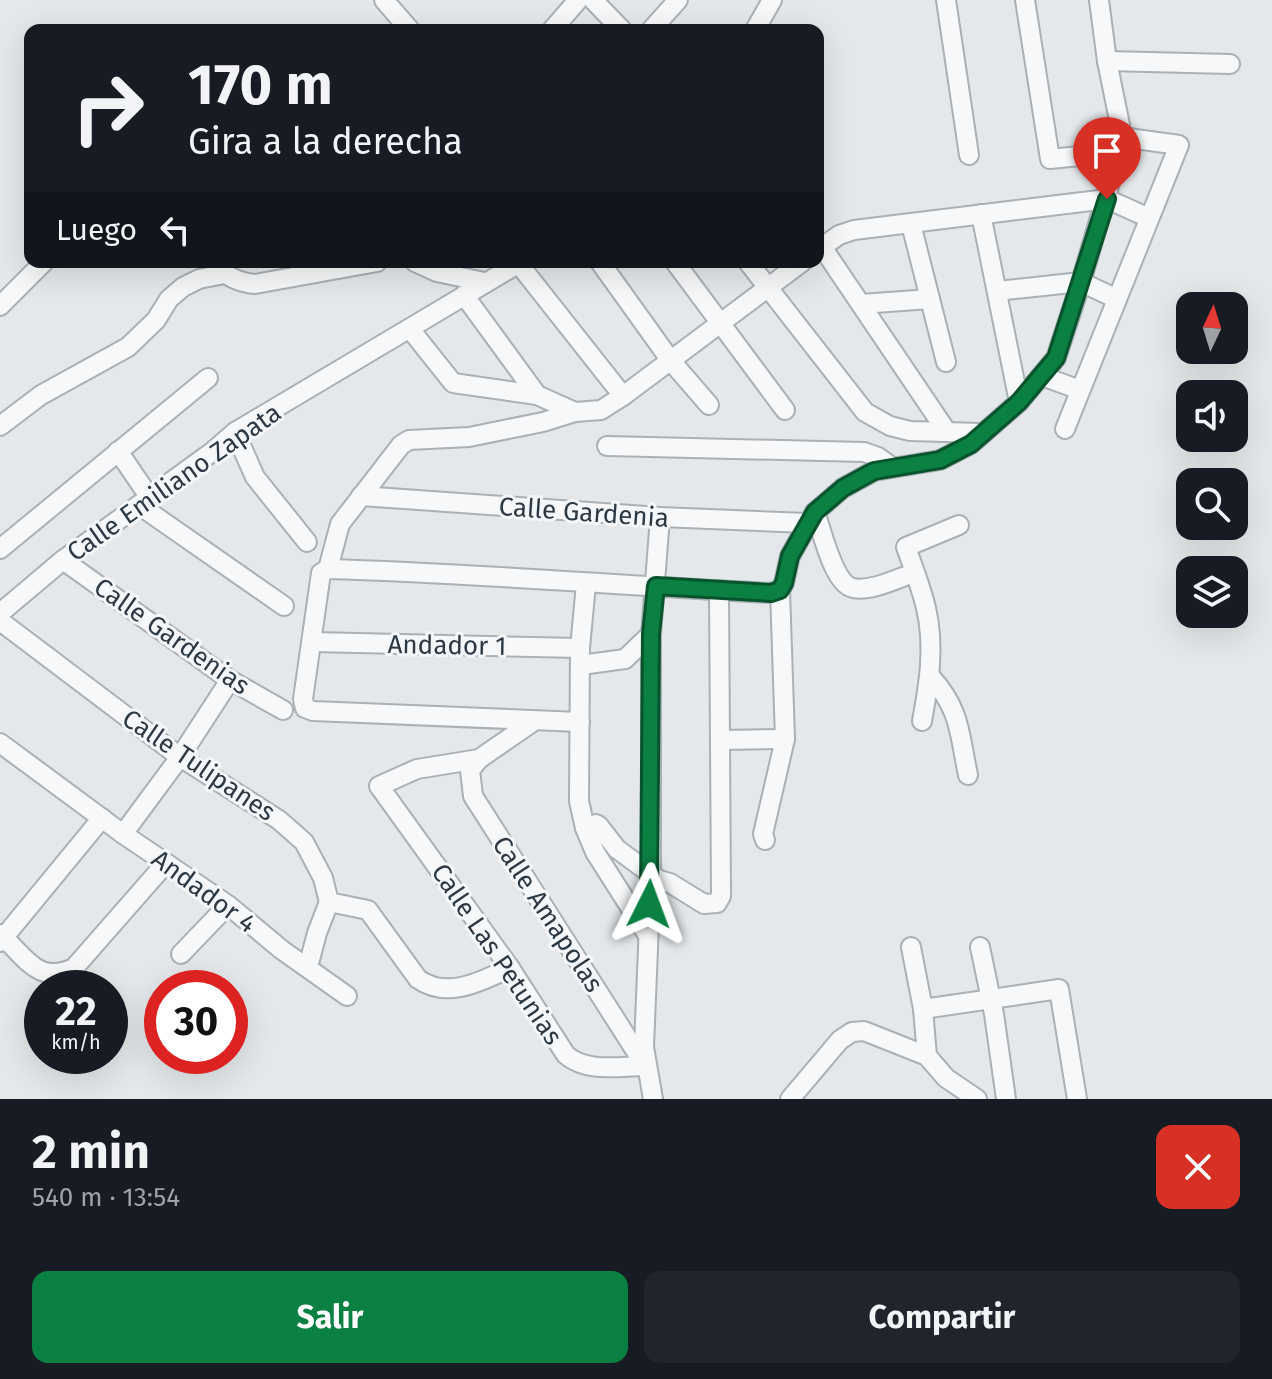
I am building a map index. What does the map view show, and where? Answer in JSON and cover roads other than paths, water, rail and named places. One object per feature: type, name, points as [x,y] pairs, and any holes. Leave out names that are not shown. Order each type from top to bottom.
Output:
[{"type":"street","points":[[384,0],[405,24]]},
{"type":"street","points":[[557,24],[578,0]]},
{"type":"street","points":[[593,0],[616,24]]},
{"type":"street","points":[[656,24],[678,0]]},
{"type":"street","points":[[758,24],[772,0]]},
{"type":"street","points":[[946,0],[969,155]]},
{"type":"street","points":[[1025,0],[1050,159],[1120,145],[1179,145],[1065,429]]},
{"type":"street","points":[[765,840],[763,834],[785,739],[780,590],[790,556],[811,518],[843,488],[874,471],[940,460],[971,444],[1019,402],[1056,358],[1107,199],[1120,145],[1099,0]]},
{"type":"street","points":[[1107,61],[1230,64]]},
{"type":"street","points":[[824,243],[854,230],[1107,199],[1149,218]]},
{"type":"street","points":[[981,214],[1019,402]]},
{"type":"street","points":[[911,224],[946,362]]},
{"type":"street","points":[[824,253],[947,432]]},
{"type":"street","points":[[3,298],[37,268]]},
{"type":"street","points":[[0,426],[41,395],[128,347],[156,320],[169,299],[183,287],[219,268],[240,282],[255,284],[344,268]]},
{"type":"street","points":[[428,268],[484,282]]},
{"type":"street","name":"Calle Emiliano Zapata","points":[[0,613],[63,560],[235,432],[508,268]]},
{"type":"street","points":[[524,268],[623,396]]},
{"type":"street","points":[[604,268],[671,361],[709,405]]},
{"type":"street","points":[[680,268],[785,410]]},
{"type":"street","points":[[752,268],[865,412],[890,426],[910,431],[981,433]]},
{"type":"street","points":[[328,569],[340,524],[401,445],[409,440],[469,437],[575,412],[601,410],[794,268]]},
{"type":"street","points":[[997,291],[1081,282],[1117,299]]},
{"type":"street","points":[[464,295],[537,395]]},
{"type":"street","points":[[861,304],[930,299]]},
{"type":"street","points":[[410,329],[453,383],[537,395],[575,412]]},
{"type":"street","points":[[1042,376],[1080,390]]},
{"type":"street","points":[[0,549],[208,378]]},
{"type":"street","points":[[235,432],[255,477],[307,542]]},
{"type":"street","points":[[607,446],[864,452],[892,467]]},
{"type":"street","points":[[118,451],[144,501],[284,606]]},
{"type":"street","name":"Calle Gardenia","points":[[361,496],[660,517],[811,518]]},
{"type":"street","points":[[653,1099],[645,1066],[651,874],[651,634],[660,517]]},
{"type":"street","points":[[811,518],[839,578],[852,588],[869,587],[914,573]]},
{"type":"street","points":[[922,721],[930,676],[931,644],[926,607],[906,547],[959,525]]},
{"type":"street","name":"Calle Gardenias","points":[[63,560],[230,680],[283,710]]},
{"type":"street","points":[[580,722],[313,711],[305,708],[303,699],[321,573],[328,569],[771,593],[780,590]]},
{"type":"street","points":[[586,584],[580,657],[579,801],[595,852],[647,934]]},
{"type":"street","points":[[585,828],[596,824],[617,849],[651,874],[704,904],[717,903],[721,896],[719,590]]},
{"type":"street","name":"Calle Tulipanes","points":[[0,621],[180,757],[279,820],[304,842],[323,878],[329,902]]},
{"type":"street","name":"Andador 1","points":[[313,642],[625,659],[651,634]]},
{"type":"street","points":[[930,676],[943,690],[955,711],[968,775]]},
{"type":"street","points":[[123,834],[180,757],[230,680]]},
{"type":"street","points":[[479,759],[534,721]]},
{"type":"street","points":[[721,740],[785,739]]},
{"type":"street","name":"Andador 4","points":[[0,743],[123,834],[228,905],[282,950],[347,996]]},
{"type":"street","name":"Calle Las Petunias","points":[[479,759],[417,769],[379,786],[510,968],[566,1055],[574,1062],[587,1066],[645,1066]]},
{"type":"street","name":"Calle Amapolas","points":[[479,759],[470,770],[473,796],[645,1066]]},
{"type":"street","points":[[102,818],[1,938],[41,973],[58,975],[74,968],[166,863]]},
{"type":"street","points":[[308,967],[329,902],[368,910],[418,979],[429,987],[470,986],[510,968]]},
{"type":"street","points":[[181,954],[228,905]]},
{"type":"street","points":[[282,950],[317,933]]},
{"type":"street","points":[[911,947],[923,1009],[927,1056]]},
{"type":"street","points":[[980,947],[1006,1099]]},
{"type":"street","points":[[923,1009],[1059,989],[1077,1099]]},
{"type":"street","points":[[790,1099],[840,1040],[852,1032],[864,1031],[927,1056],[946,1078],[977,1099]]}]
